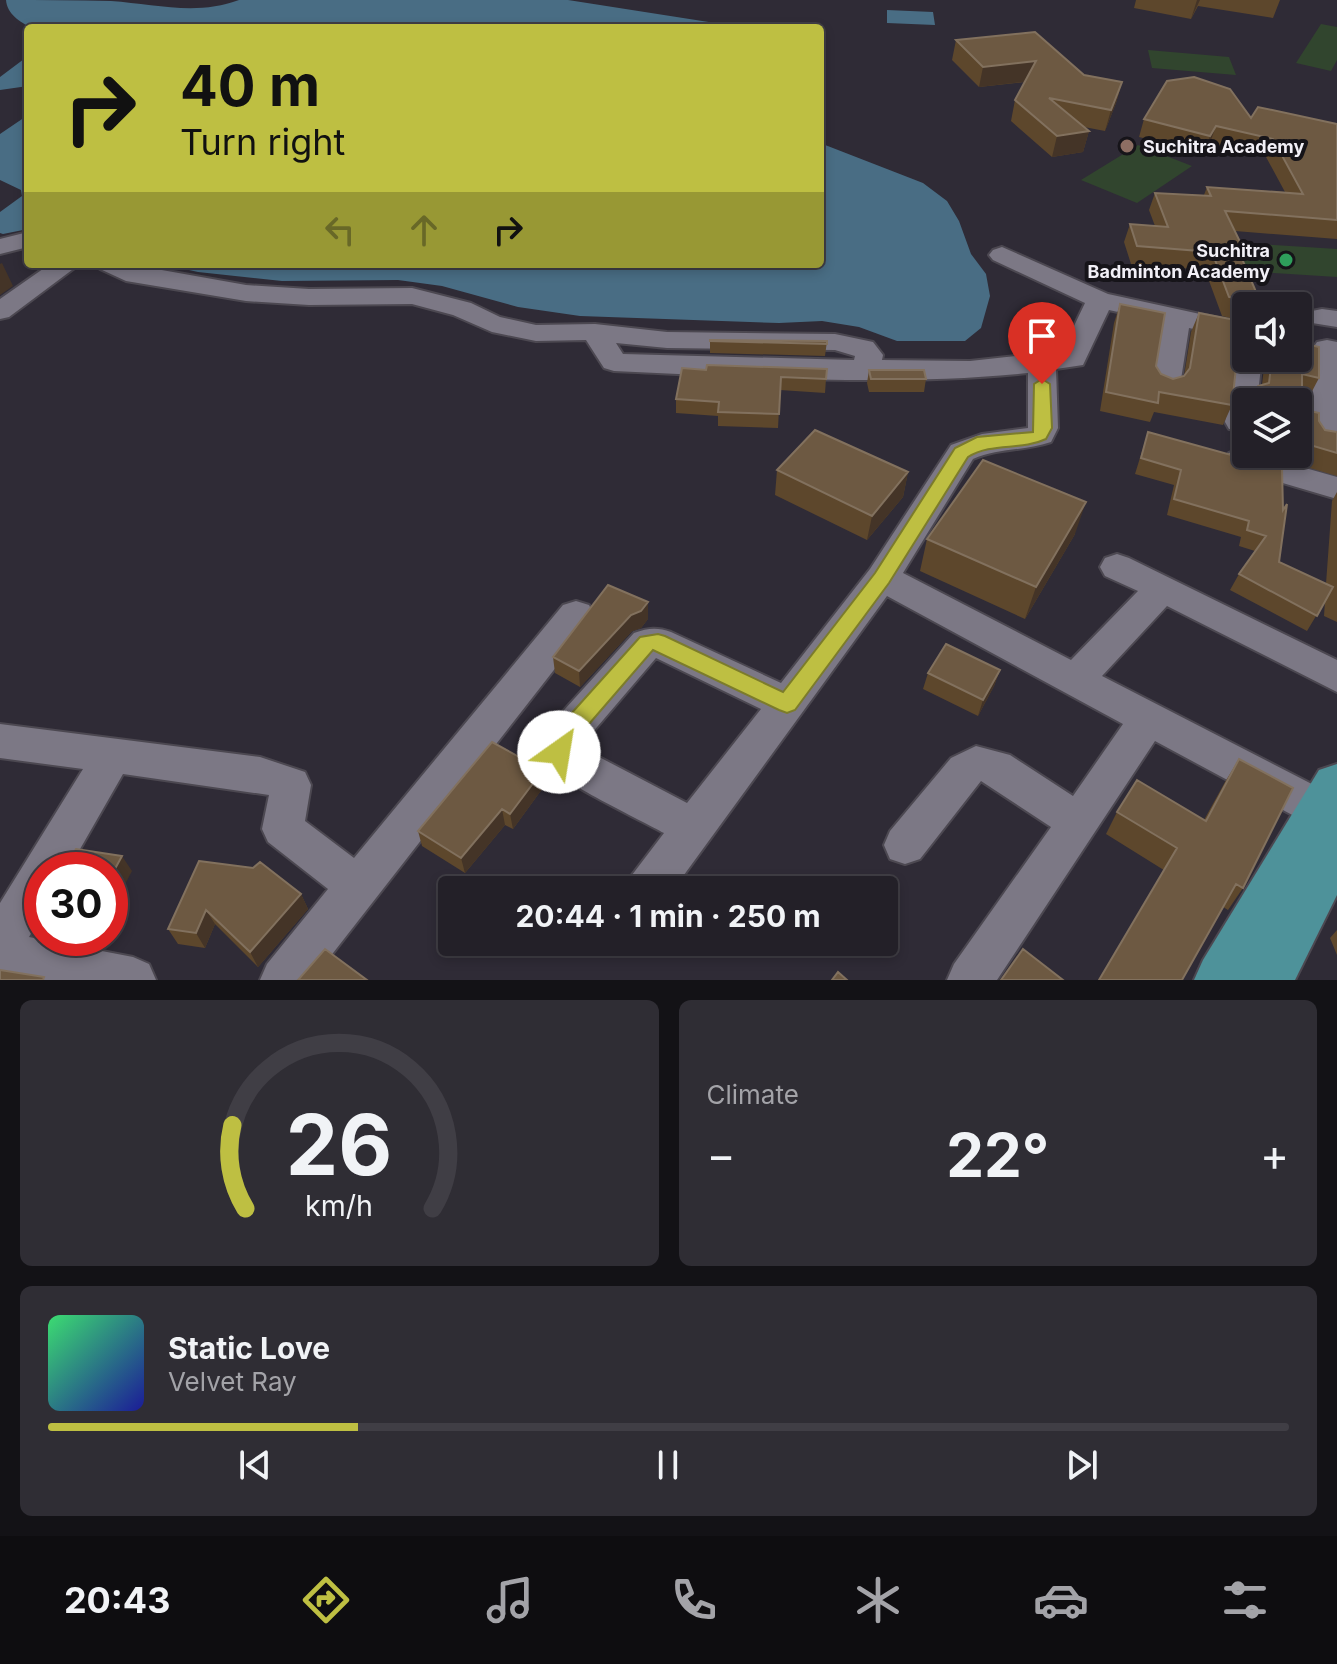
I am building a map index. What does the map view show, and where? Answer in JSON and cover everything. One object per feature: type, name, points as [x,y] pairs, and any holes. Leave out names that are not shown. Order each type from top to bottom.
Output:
[{"type":"main road","points":[[1223,980],[1333,812]]},
{"type":"main road","points":[[1265,980],[1333,812]]},
{"type":"street","points":[[0,247],[24,240]]},
{"type":"street","points":[[0,247],[24,252]]},
{"type":"street","points":[[1002,255],[1100,300],[1232,329]]},
{"type":"street","points":[[0,311],[61,268]]},
{"type":"street","points":[[117,268],[126,273],[246,293],[309,297],[412,296],[462,309],[492,324],[536,333],[595,332],[614,362],[970,370],[1073,359],[1100,300]]},
{"type":"street","points":[[1166,386],[1177,317]]},
{"type":"street","points":[[1312,345],[1332,349],[1327,439]]},
{"type":"street","points":[[658,876],[882,578],[962,452],[977,443],[1031,440],[1040,435],[1043,428],[1042,362]]},
{"type":"street","points":[[1245,372],[1229,442],[1337,488]]},
{"type":"street","points":[[1117,567],[1337,677]]},
{"type":"street","points":[[882,578],[1077,678],[1147,721],[1333,812]]},
{"type":"street","points":[[1077,678],[1163,588]]},
{"type":"street","points":[[283,980],[576,615]]},
{"type":"street","points":[[694,828],[565,759],[559,752],[559,743],[647,643],[658,642],[787,704]]},
{"type":"street","points":[[970,980],[1147,721]]},
{"type":"street","points":[[0,741],[260,775],[291,785],[283,829],[359,887]]},
{"type":"street","points":[[55,852],[112,757]]},
{"type":"street","points":[[905,845],[965,770],[976,763],[996,767],[1078,822]]},
{"type":"street","points":[[0,945],[24,904]]},
{"type":"street","points":[[0,954],[133,980]]},
{"type":"green space","points":[[1321,24],[1337,27],[1337,60],[1331,71],[1296,63]]},
{"type":"green space","points":[[1148,50],[1229,57],[1236,75],[1152,68]]},
{"type":"green space","points":[[1138,145],[1192,166],[1137,203],[1081,180]]},
{"type":"green space","name":"Suchitra Badminton Academy","points":[[1228,242],[1337,249],[1337,277],[1240,271]]},
{"type":"water","points":[[6,0],[111,1],[191,8],[239,0],[568,0],[721,24],[26,24]]},
{"type":"water","points":[[887,10],[933,12],[935,25],[887,23]]},
{"type":"water","points":[[24,59],[24,87],[0,90],[0,77]]},
{"type":"water","points":[[24,118],[24,230],[3,234],[0,233],[0,212],[22,196],[21,190],[0,180],[0,134]]},
{"type":"water","points":[[824,145],[923,183],[947,201],[959,221],[971,254],[986,274],[990,296],[981,328],[965,341],[897,341],[859,327],[822,321],[779,323],[580,316],[518,307],[442,286],[398,280],[282,281],[180,268],[824,268]]},
{"type":"building","points":[[1035,32],[1084,75],[1122,82],[1111,110],[1049,98],[1089,131],[1057,136],[1015,100],[1036,61],[983,67],[956,40]]},
{"type":"building","points":[[1194,77],[1230,89],[1251,118],[1258,107],[1337,124],[1337,220],[1225,211],[1246,254],[1240,254],[1256,292],[1232,292],[1232,298],[1229,297],[1212,252],[1137,246],[1130,224],[1168,227],[1155,193],[1211,196],[1207,187],[1303,194],[1273,139],[1216,126],[1210,136],[1144,119],[1167,81]]},
{"type":"building","points":[[1120,304],[1165,313],[1156,366],[1161,374],[1173,379],[1184,376],[1190,368],[1199,313],[1232,319],[1232,372],[1236,372],[1232,405],[1159,392],[1158,403],[1106,392]]},
{"type":"building","points":[[710,341],[827,341],[827,344]]},
{"type":"building","points":[[1312,345],[1319,347],[1319,378],[1302,374],[1302,388],[1258,388],[1269,383],[1270,372],[1312,372]]},
{"type":"building","points":[[707,365],[827,369],[826,379],[781,377],[779,414],[718,412],[719,402],[676,399],[682,368],[706,370]]},
{"type":"building","points":[[869,370],[924,370],[926,379],[871,379]]},
{"type":"building","points":[[1312,411],[1319,413],[1319,421],[1325,430],[1337,432],[1337,453],[1312,446]]},
{"type":"building","points":[[815,430],[908,472],[872,516],[777,470]]},
{"type":"building","points":[[1148,432],[1232,455],[1232,468],[1282,469],[1283,510],[1287,504],[1279,562],[1333,587],[1317,616],[1239,574],[1266,536],[1247,530],[1249,521],[1174,499],[1181,470],[1141,458]]},
{"type":"building","points":[[983,460],[1086,502],[1036,587],[927,539]]},
{"type":"building","points":[[608,585],[648,602],[641,611],[631,615],[579,671],[553,657]]},
{"type":"building","points":[[946,644],[1000,670],[983,700],[928,673]]},
{"type":"building","points":[[492,742],[543,770],[510,814],[502,809],[461,858],[418,831]]},
{"type":"building","points":[[1239,759],[1293,788],[1243,888],[1236,884],[1182,980],[1099,980],[1177,848],[1117,812],[1137,780],[1206,821]]},
{"type":"building","points":[[199,861],[253,868],[260,862],[301,894],[250,952],[206,910],[196,933],[168,929]]},
{"type":"building","points":[[325,949],[367,980],[298,980]]},
{"type":"building","points":[[1023,949],[1063,980],[1001,980]]},
{"type":"building","points":[[0,970],[44,977],[43,980],[0,980]]},
{"type":"building","points":[[838,972],[847,980],[832,980]]},
{"type":"place","name":"Suchitra Academy","points":[[1127,146]]},
{"type":"place","name":"Suchitra Badminton Academy","points":[[1286,260]]},
{"type":"route","points":[[559,752],[559,743],[647,643],[658,642],[787,704],[882,578],[962,452],[977,443],[1031,440],[1040,435],[1043,428],[1042,384]]}]
